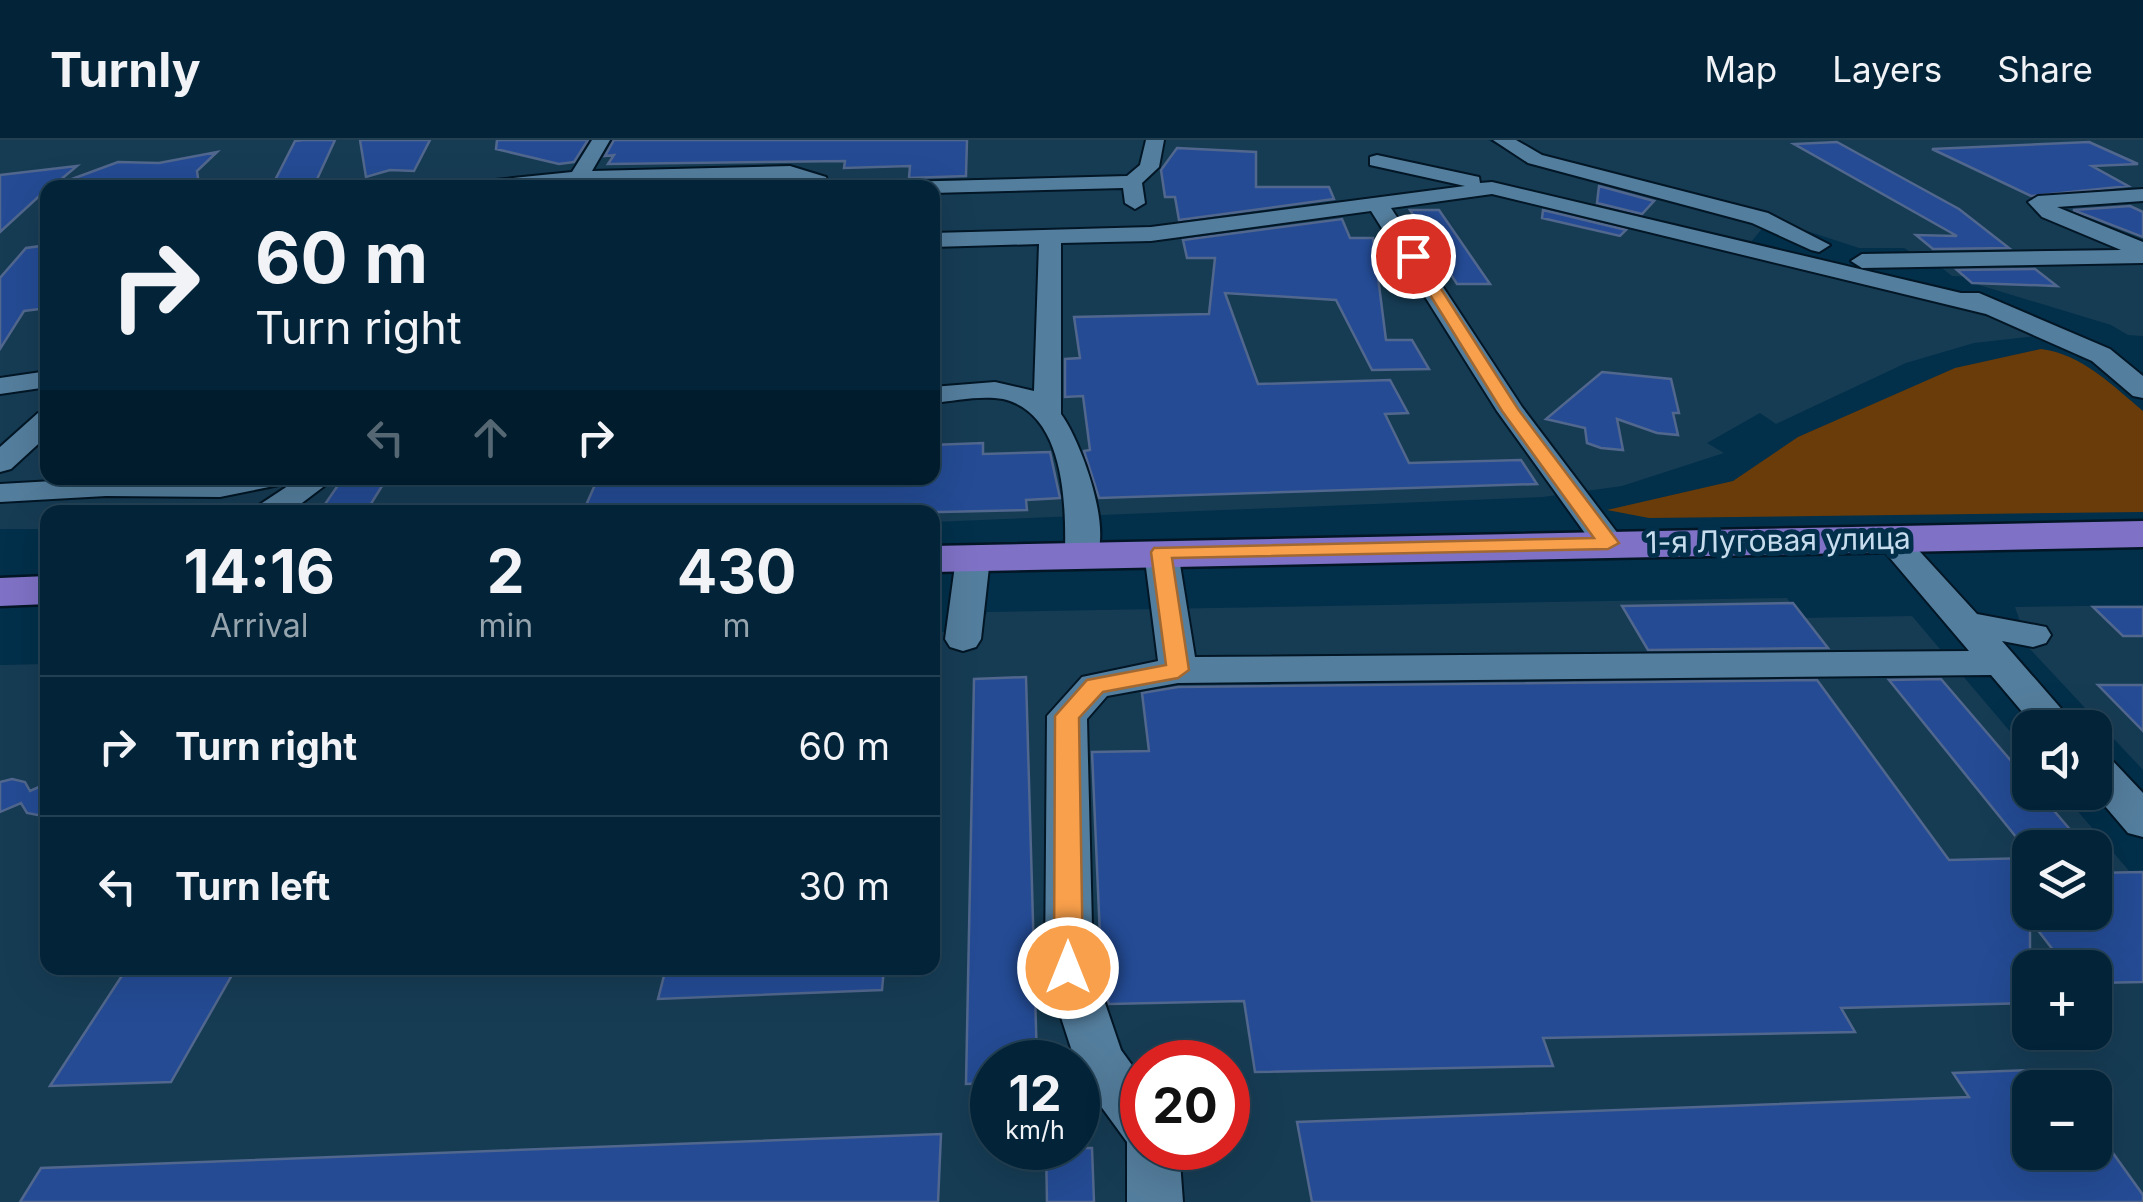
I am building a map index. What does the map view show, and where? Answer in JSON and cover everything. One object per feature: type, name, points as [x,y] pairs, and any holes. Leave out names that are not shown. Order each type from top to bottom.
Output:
[{"type":"main road","name":"1-я Луговая улица","points":[[953,559],[2143,534]]},
{"type":"main road","points":[[0,592],[40,590]]},
{"type":"street","points":[[576,180],[601,140]]},
{"type":"street","points":[[940,187],[1132,182],[1149,167],[1155,140]]},
{"type":"street","points":[[1502,140],[1555,165],[1760,218],[1793,236],[1934,282],[2101,355],[2143,390]]},
{"type":"street","points":[[1377,150],[1492,188],[1992,308]]},
{"type":"street","points":[[1377,150],[1396,189],[1384,202]]},
{"type":"street","points":[[618,180],[790,172],[816,180]]},
{"type":"street","points":[[1132,182],[1142,234]]},
{"type":"street","points":[[940,240],[1142,234],[1492,188]]},
{"type":"street","points":[[2143,195],[2046,199],[2038,206],[2143,253]]},
{"type":"street","points":[[2077,198],[2143,230]]},
{"type":"street","points":[[1384,202],[1511,411],[1608,543]]},
{"type":"street","points":[[1050,236],[1048,412],[1067,445],[1083,524],[1082,554]]},
{"type":"street","points":[[1862,261],[2143,253]]},
{"type":"street","points":[[2101,355],[2143,359]]},
{"type":"street","points":[[0,386],[40,380]]},
{"type":"street","points":[[940,394],[1004,391],[1048,412]]},
{"type":"street","points":[[0,463],[40,426]]},
{"type":"street","points":[[0,473],[40,474]]},
{"type":"street","points":[[170,485],[198,488]]},
{"type":"street","points":[[0,494],[234,485]]},
{"type":"street","points":[[280,505],[310,485]]},
{"type":"street","points":[[1889,538],[2043,710]]},
{"type":"street","points":[[1161,552],[1178,670]]},
{"type":"street","points":[[953,559],[963,640]]},
{"type":"street","points":[[1965,623],[2033,635]]},
{"type":"street","points":[[1120,1091],[1099,1062],[1068,968],[1067,716],[1095,686],[1178,670],[2001,662]]},
{"type":"street","points":[[2112,787],[2143,822]]},
{"type":"street","points":[[1153,1170],[1155,1202]]},
{"type":"shaded area","points":[[0,140],[1488,140],[1534,166],[1765,225],[1746,248],[1869,279],[2046,335],[1974,343],[1906,363],[1776,424],[1760,413],[1707,443],[1724,453],[1622,486],[1543,497],[940,522],[940,505],[40,505],[40,529],[0,529]]},
{"type":"shaded area","points":[[1518,140],[2143,140],[2143,336],[2128,335],[2111,325],[1979,285],[1970,277],[1952,276],[1904,248],[1859,248],[1691,193],[1542,155]]},
{"type":"shaded area","points":[[2041,349],[2083,364],[2143,411],[2143,512],[1649,518],[1607,510],[1733,481],[1798,437],[1955,368]]},
{"type":"shaded area","points":[[1787,598],[1801,618],[1912,616],[2012,734],[2012,810],[2077,810],[2094,830],[2012,830],[2012,930],[2112,930],[2112,851],[2143,887],[2143,1202],[0,1202],[0,665],[40,664],[40,975],[940,975],[940,632],[977,632],[987,612]]},
{"type":"shaded area","points":[[2143,605],[2143,770],[2112,737],[2112,710],[2087,710],[2029,648],[2015,607]]},
{"type":"building","points":[[335,140],[317,180],[275,180],[295,141]]},
{"type":"building","points":[[360,140],[430,140],[414,171],[390,170],[366,177]]},
{"type":"building","points":[[497,140],[588,140],[574,162],[559,164],[496,149]]},
{"type":"building","points":[[614,140],[967,140],[966,176],[909,178],[910,166],[844,168],[845,161],[608,164],[614,155],[605,156]]},
{"type":"building","points":[[1837,142],[1959,209],[2009,248],[1933,249],[1916,235],[1957,236],[1794,144]]},
{"type":"building","points":[[2089,142],[2138,164],[2092,166],[2128,186],[2031,196],[1932,149]]},
{"type":"building","points":[[1177,148],[1256,152],[1256,187],[1329,187],[1334,199],[1179,220],[1175,197],[1165,197],[1161,170]]},
{"type":"building","points":[[217,152],[193,180],[69,180],[118,162],[159,163]]},
{"type":"building","points":[[77,166],[60,180],[40,180],[40,195],[0,232],[0,175]]},
{"type":"building","points":[[1599,186],[1654,201],[1642,214],[1597,203]]},
{"type":"building","points":[[2130,206],[2143,212],[2143,237],[2073,210]]},
{"type":"building","points":[[1410,210],[1439,210],[1490,284],[1457,284]]},
{"type":"building","points":[[1543,210],[1626,230],[1620,236],[1542,218]]},
{"type":"building","points":[[1342,219],[1350,238],[1373,238],[1386,340],[1412,340],[1429,369],[1372,370],[1336,300],[1225,293],[1258,384],[1390,380],[1408,413],[1385,414],[1409,463],[1521,460],[1537,484],[1099,498],[1084,451],[1090,450],[1083,396],[1065,397],[1065,359],[1080,358],[1074,317],[1209,314],[1215,258],[1187,258],[1183,240]]},
{"type":"building","points":[[40,246],[40,309],[24,311],[0,349],[0,278],[26,248]]},
{"type":"building","points":[[2035,269],[2057,286],[1972,283],[1957,270]]},
{"type":"building","points":[[1602,372],[1671,379],[1679,413],[1673,413],[1678,435],[1657,433],[1617,419],[1623,450],[1601,448],[1587,443],[1585,428],[1546,419]]},
{"type":"building","points":[[983,443],[983,454],[1050,452],[1060,498],[1026,500],[1027,510],[940,512],[940,505],[586,505],[595,485],[940,485],[940,445]]},
{"type":"building","points":[[338,485],[383,485],[370,505],[324,505]]},
{"type":"building","points":[[1793,603],[1828,648],[1648,650],[1622,606]]},
{"type":"building","points":[[2093,607],[2143,607],[2143,636],[2123,636]]},
{"type":"building","points":[[1026,677],[1036,1040],[970,1040],[970,1084],[966,1084],[974,679]]},
{"type":"building","points":[[1941,679],[2012,762],[2012,810],[2053,810],[2070,830],[2012,832],[1889,680]]},
{"type":"building","points":[[1817,680],[1949,860],[2012,858],[2012,930],[2030,930],[2030,950],[2012,950],[2012,1003],[1841,1008],[1855,1032],[1543,1038],[1553,1066],[1255,1072],[1244,1001],[1109,1004],[1102,983],[1092,752],[1149,751],[1142,693],[1178,687]]},
{"type":"building","points":[[2098,685],[2143,685],[2143,731]]},
{"type":"building","points":[[0,782],[25,782],[30,791],[40,787],[40,815],[27,813],[21,803],[0,812]]},
{"type":"building","points":[[2143,872],[2143,982],[2112,983],[2112,950],[2053,950],[2038,930],[2112,930],[2112,873]]},
{"type":"building","points":[[122,975],[232,975],[171,1082],[50,1086]]},
{"type":"building","points":[[664,975],[883,975],[882,990],[658,999]]},
{"type":"building","points":[[2012,1071],[2012,1170],[2112,1170],[2112,1152],[2143,1195],[2143,1202],[1312,1202],[1297,1122],[1969,1097],[1953,1073]]},
{"type":"building","points":[[941,1134],[938,1202],[20,1202],[41,1168]]},
{"type":"building","points":[[1046,1170],[1093,1170],[1094,1202],[1047,1202]]},
{"type":"route","points":[[1068,968],[1067,716],[1095,686],[1178,670],[1161,552],[1608,543],[1511,411],[1413,256]]}]
